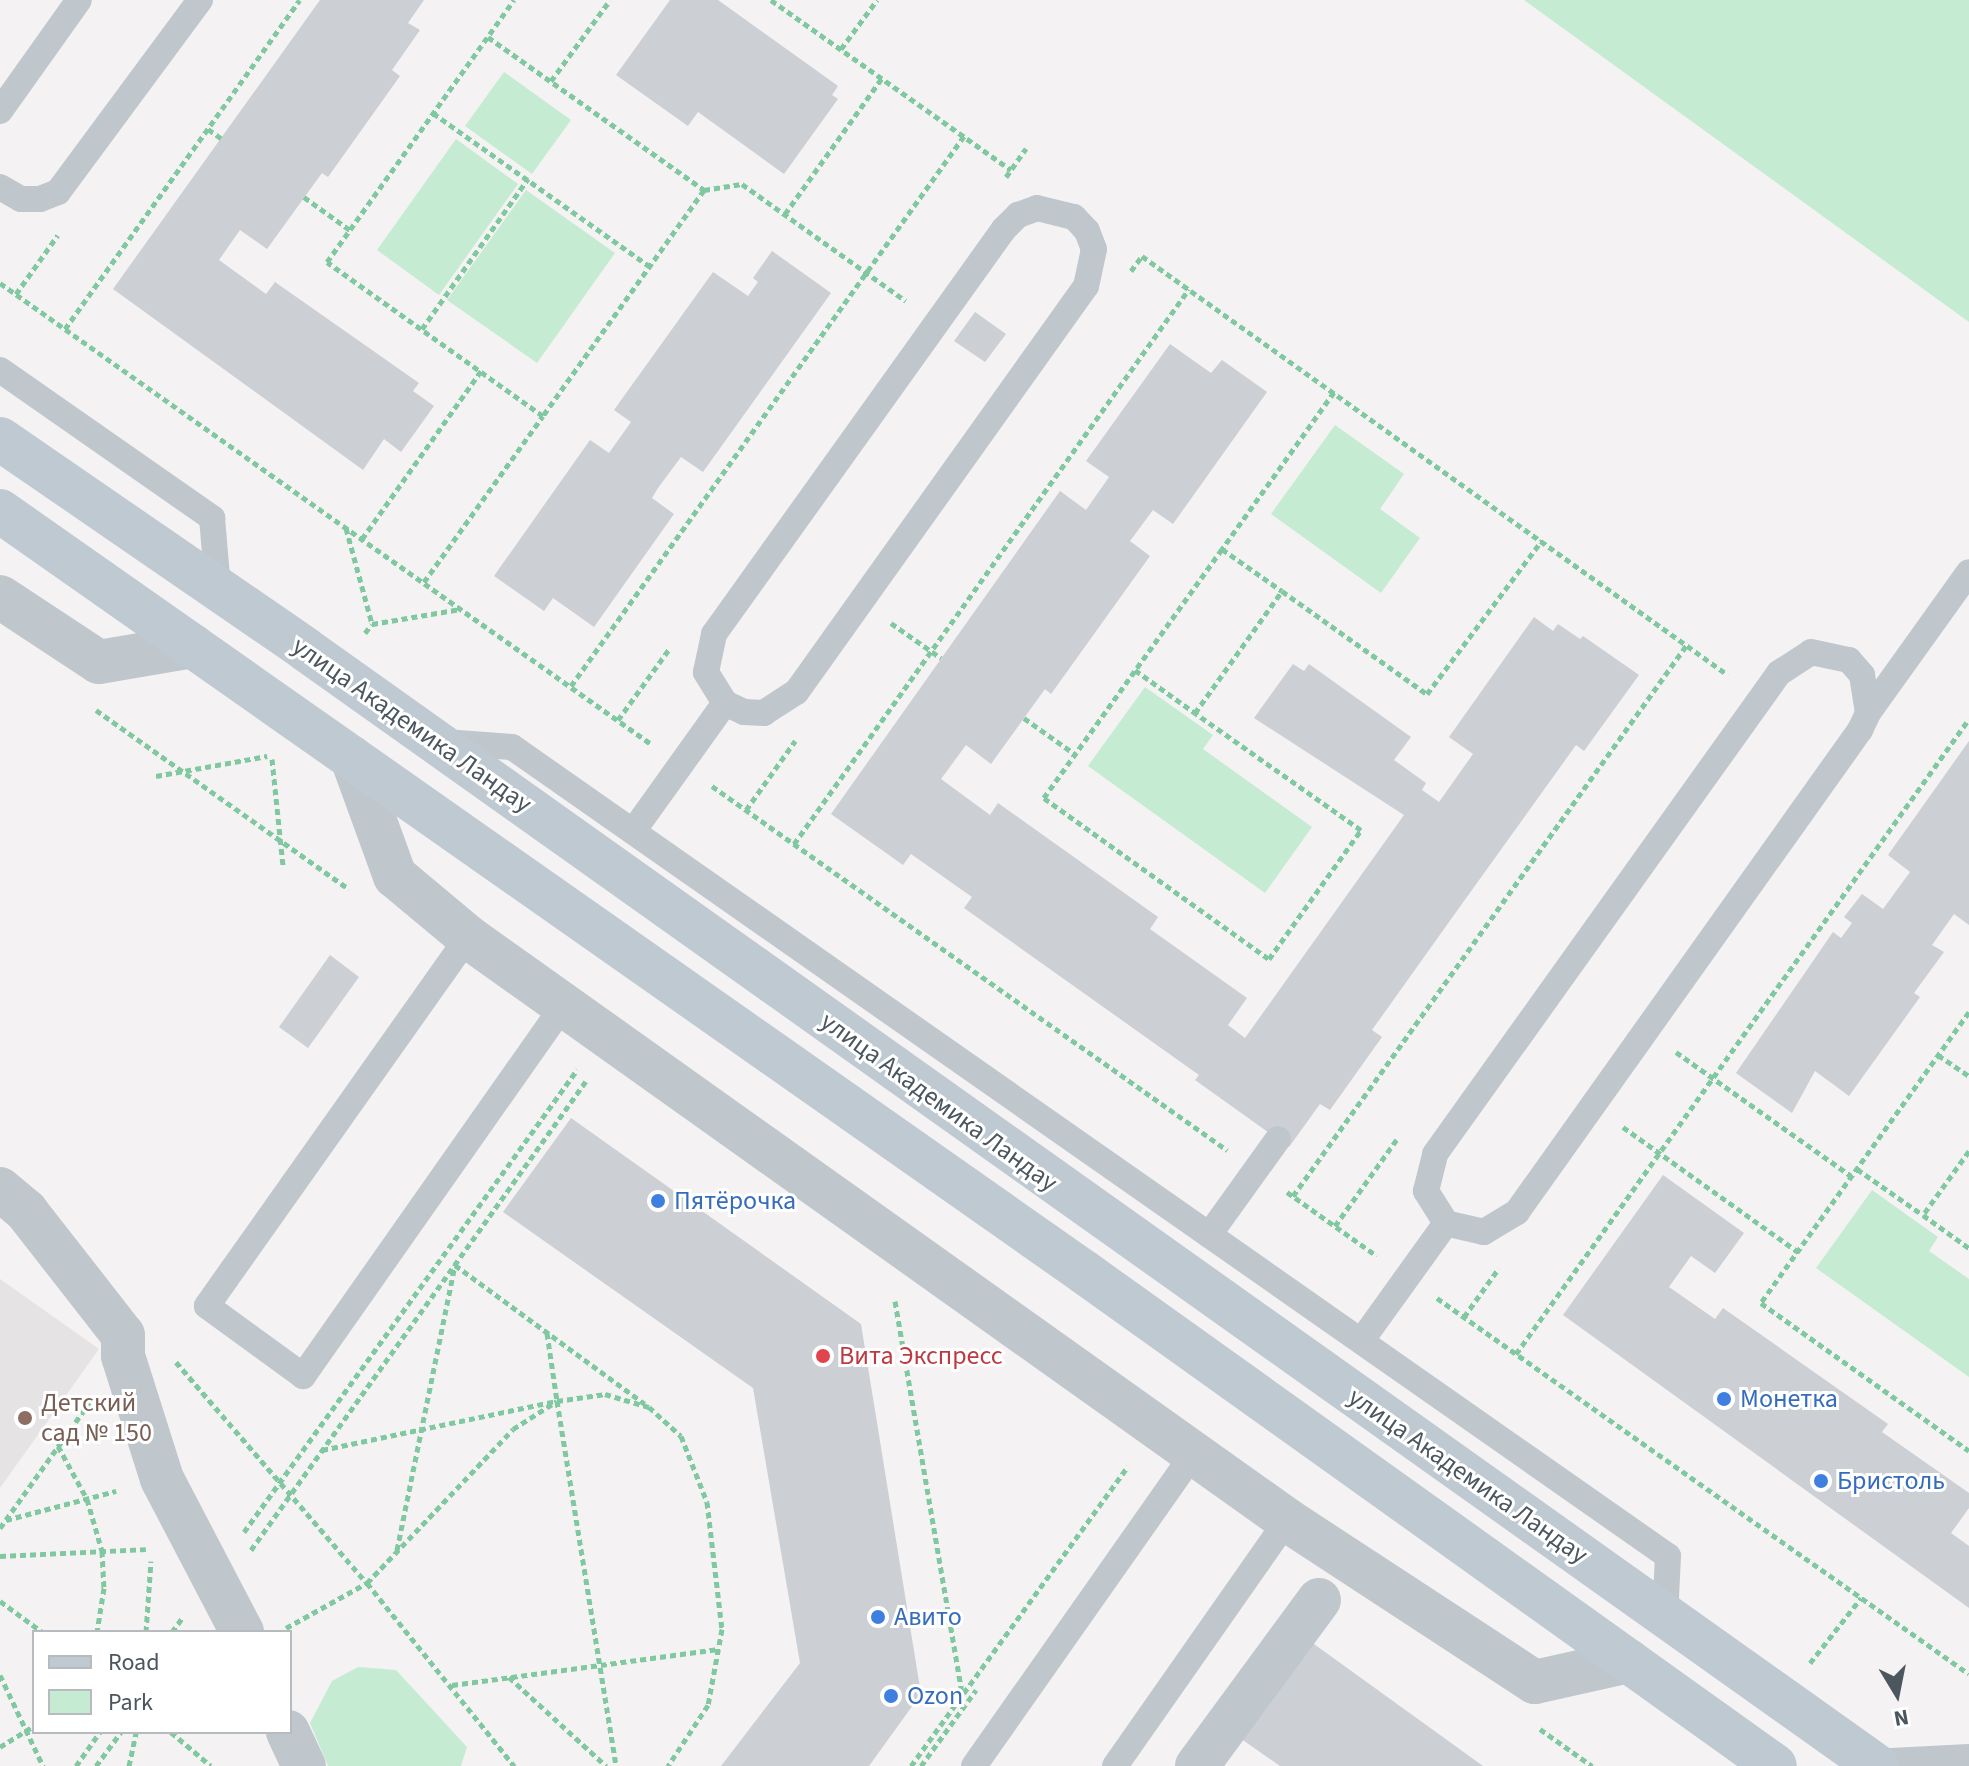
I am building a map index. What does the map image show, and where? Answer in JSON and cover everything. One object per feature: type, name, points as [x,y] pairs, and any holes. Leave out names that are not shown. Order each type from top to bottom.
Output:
[{"type":"street","name":"улица Академика Ландау","points":[[0,439],[218,588],[1874,1764]]},
{"type":"street","name":"улица Академика Ландау","points":[[0,511],[1775,1766]]},
{"type":"street","points":[[0,597],[99,662],[193,646]]},
{"type":"street","points":[[352,758],[395,876],[468,937],[1193,1454],[1287,1520],[1535,1682],[1629,1661]]},
{"type":"street","points":[[0,1189],[26,1211],[123,1345],[162,1479],[241,1630]]},
{"type":"street","points":[[1197,1766],[1319,1600]]},
{"type":"street","points":[[289,1734],[304,1766]]},
{"type":"lane","points":[[0,111],[79,0]]},
{"type":"lane","points":[[2,193],[40,199],[72,179],[200,0]]},
{"type":"lane","points":[[1037,208],[1074,217],[1087,231],[1094,249],[1086,286],[805,679],[782,705],[764,713],[744,712],[725,703],[706,672],[714,634],[1004,229],[1018,215],[1037,208]]},
{"type":"lane","points":[[0,370],[212,518],[218,588]]},
{"type":"lane","points":[[1868,713],[1869,693],[1849,660],[1811,652],[1779,673],[1435,1154],[1426,1191],[1446,1223],[1484,1232],[1517,1212],[1969,572]]},
{"type":"lane","points":[[634,830],[725,703]]},
{"type":"lane","points":[[435,742],[512,747],[1668,1556],[1665,1618]]},
{"type":"lane","points":[[468,937],[207,1306],[303,1376],[564,1005]]},
{"type":"lane","points":[[1209,1235],[1278,1139]]},
{"type":"lane","points":[[1362,1340],[1446,1223]]},
{"type":"lane","points":[[974,1766],[1193,1454]]},
{"type":"lane","points":[[1115,1766],[1287,1520]]},
{"type":"lane","points":[[1874,1764],[1969,1757]]},
{"type":"path","points":[[65,329],[300,0]]},
{"type":"path","points":[[514,0],[327,262],[543,416]]},
{"type":"path","points":[[551,81],[610,0]]},
{"type":"path","points":[[771,0],[1011,170]]},
{"type":"path","points":[[841,49],[877,0]]},
{"type":"path","points":[[488,37],[704,190],[742,184],[913,306]]},
{"type":"path","points":[[785,215],[882,78]]},
{"type":"path","points":[[433,113],[649,266]]},
{"type":"path","points":[[208,129],[221,138]]},
{"type":"path","points":[[571,686],[964,136]]},
{"type":"path","points":[[422,329],[528,179]]},
{"type":"path","points":[[424,582],[704,190]]},
{"type":"path","points":[[304,197],[350,230]]},
{"type":"path","points":[[1123,281],[1142,256],[1730,673],[1721,686]]},
{"type":"path","points":[[0,283],[1969,1674]]},
{"type":"path","points":[[794,844],[1189,289]]},
{"type":"path","points":[[362,539],[481,371]]},
{"type":"path","points":[[1135,670],[1361,830],[1269,959],[1044,798],[1076,755],[1135,670],[1334,392]]},
{"type":"path","points":[[346,528],[372,624]]},
{"type":"path","points":[[1222,549],[1427,694],[1542,540]]},
{"type":"path","points":[[1195,713],[1282,591]]},
{"type":"path","points":[[883,617],[941,658]]},
{"type":"path","points":[[1293,1196],[1688,643]]},
{"type":"path","points":[[1024,718],[1076,755]]},
{"type":"path","points":[[1516,1354],[1969,719]]},
{"type":"path","points":[[746,810],[801,733]]},
{"type":"path","points":[[156,776],[272,755]]},
{"type":"path","points":[[1969,1012],[1761,1303],[1969,1451]]},
{"type":"path","points":[[1674,1051],[1851,1176]]},
{"type":"path","points":[[1938,1055],[1969,1076]]},
{"type":"path","points":[[218,1581],[281,1481],[581,1065]]},
{"type":"path","points":[[218,1581],[291,1493],[586,1081]]},
{"type":"path","points":[[1621,1126],[1798,1252]]},
{"type":"path","points":[[1335,1226],[1399,1136]]},
{"type":"path","points":[[1923,1215],[1969,1151]]},
{"type":"path","points":[[1857,1169],[1969,1248]]},
{"type":"path","points":[[455,1265],[649,1407],[681,1436],[707,1502],[722,1629],[708,1705],[668,1766]]},
{"type":"path","points":[[397,1550],[455,1265]]},
{"type":"path","points":[[895,1301],[962,1695]]},
{"type":"path","points":[[547,1333],[616,1766]]},
{"type":"path","points":[[0,1528],[123,1345],[165,1350],[367,1583],[514,1766]]},
{"type":"path","points":[[322,1450],[557,1401],[605,1394],[649,1407]]},
{"type":"path","points":[[282,1630],[367,1583],[513,1429],[557,1401]]},
{"type":"path","points":[[58,1446],[87,1499],[102,1551],[104,1588],[97,1630]]},
{"type":"path","points":[[911,1766],[1129,1465]]},
{"type":"path","points":[[6,1520],[162,1479]]},
{"type":"path","points":[[0,1556],[151,1549]]},
{"type":"path","points":[[0,1601],[39,1630]]},
{"type":"path","points":[[452,1685],[719,1649]]},
{"type":"path","points":[[0,1675],[43,1766]]},
{"type":"path","points":[[509,1677],[606,1766]]},
{"type":"path","points":[[0,1747],[32,1728]]},
{"type":"path","points":[[76,1766],[99,1734]]},
{"type":"path","points":[[96,1766],[120,1734]]},
{"type":"path","points":[[129,1766],[136,1734]]},
{"type":"path","points":[[173,1734],[211,1766]]},
{"type":"shaded area","name":"Детский сад № 150","points":[[0,1279],[99,1349],[0,1488]]},
{"type":"green space","points":[[1524,0],[1969,0],[1969,322]]},
{"type":"green space","points":[[504,72],[571,120],[532,174],[465,126]]},
{"type":"green space","points":[[456,139],[518,184],[439,295],[377,250]]},
{"type":"green space","points":[[526,190],[615,253],[537,363],[447,300]]},
{"type":"green space","points":[[1335,425],[1404,474],[1380,509],[1420,538],[1381,593],[1271,514]]},
{"type":"green space","points":[[1145,687],[1213,735],[1203,749],[1312,827],[1265,893],[1088,766]]},
{"type":"green space","points":[[1872,1190],[1938,1237],[1929,1251],[1969,1279],[1969,1377],[1816,1268]]},
{"type":"green space","points":[[358,1667],[396,1670],[467,1747],[461,1766],[328,1766],[310,1723],[332,1681]]},
{"type":"building","points":[[320,0],[424,0],[408,23],[420,30],[392,70],[400,76],[328,177],[322,173],[267,249],[240,230],[219,260],[266,294],[275,282],[419,383],[413,391],[434,406],[401,452],[384,439],[363,470],[113,289]]},
{"type":"building","points":[[670,0],[718,0],[838,86],[832,95],[838,99],[784,174],[698,112],[688,126],[616,75]]},
{"type":"building","points":[[772,251],[831,293],[703,472],[681,457],[658,488],[652,498],[674,514],[594,627],[553,598],[544,611],[494,576],[590,440],[609,453],[631,422],[614,410],[713,272],[748,296],[758,282],[753,278]]},
{"type":"building","points":[[975,312],[1006,334],[985,362],[954,341]]},
{"type":"building","points":[[1170,344],[1211,373],[1222,360],[1267,392],[1173,524],[1153,510],[1130,541],[1150,556],[1051,694],[1045,689],[991,764],[966,745],[941,779],[990,815],[998,803],[1158,917],[1150,929],[1247,998],[1228,1025],[1245,1038],[1404,815],[1254,718],[1293,664],[1304,671],[1309,664],[1411,737],[1394,760],[1426,783],[1422,790],[1439,802],[1473,754],[1449,737],[1534,617],[1553,631],[1558,624],[1580,639],[1583,636],[1639,675],[1584,751],[1576,745],[1372,1030],[1382,1037],[1330,1110],[1320,1104],[1289,1147],[1195,1080],[1199,1075],[964,908],[972,897],[911,854],[903,865],[831,814],[1060,491],[1086,510],[1109,477],[1086,461]]},
{"type":"building","points":[[1969,741],[1969,925],[1954,914],[1932,945],[1944,952],[1914,993],[1920,997],[1849,1096],[1815,1071],[1792,1113],[1736,1073],[1833,932],[1841,938],[1852,923],[1844,917],[1862,894],[1883,909],[1910,872],[1888,855]]},
{"type":"building","points":[[330,955],[359,977],[308,1048],[279,1027]]},
{"type":"building","points":[[571,1118],[861,1324],[921,1694],[869,1766],[721,1766],[800,1663],[753,1388],[503,1212]]},
{"type":"building","points":[[1663,1175],[1744,1233],[1715,1273],[1691,1256],[1669,1287],[1715,1319],[1723,1308],[1888,1424],[1882,1432],[1969,1493],[1969,1508],[1951,1533],[1969,1546],[1969,1608],[1563,1315]]},
{"type":"building","points":[[1307,1639],[1483,1766],[1280,1766],[1237,1736]]},
{"type":"place","name":"Пятёрочка","points":[[658,1201]]},
{"type":"place","name":"Вита Экспресс","points":[[823,1356]]},
{"type":"place","name":"Монетка","points":[[1724,1399]]},
{"type":"place","name":"Детский сад № 150","points":[[25,1418]]},
{"type":"place","name":"Бристоль","points":[[1821,1481]]},
{"type":"place","name":"Авито","points":[[878,1617]]},
{"type":"place","name":"Ozon","points":[[891,1696]]}]
